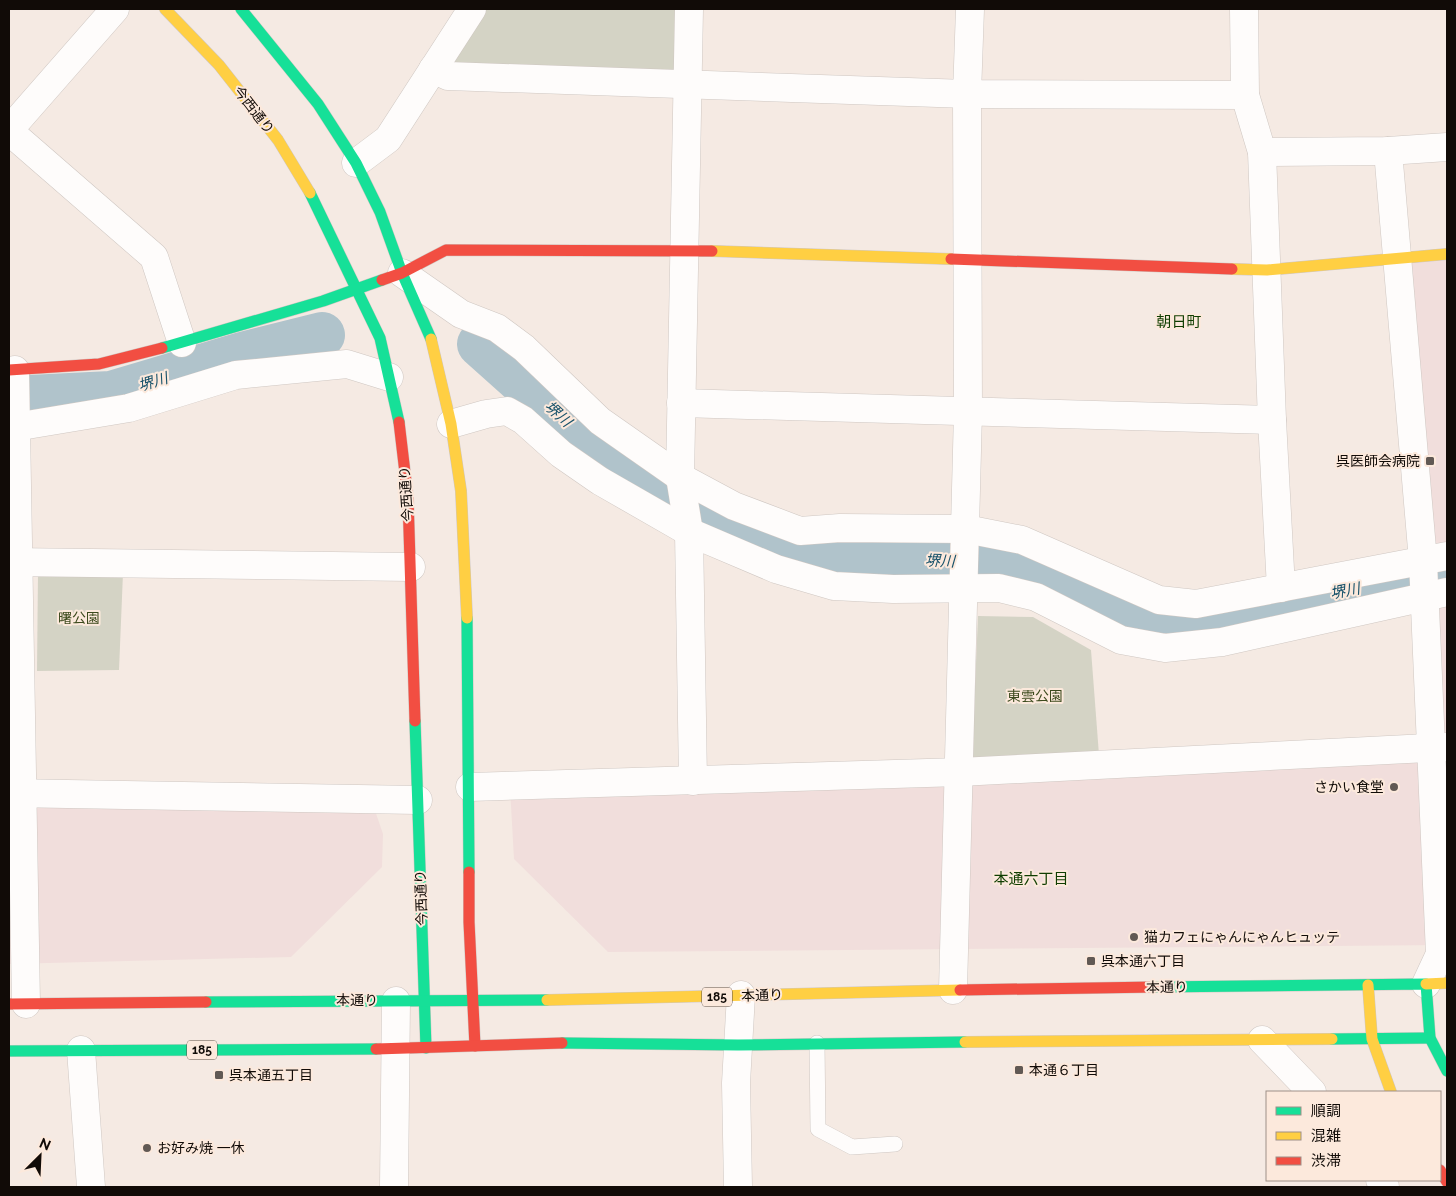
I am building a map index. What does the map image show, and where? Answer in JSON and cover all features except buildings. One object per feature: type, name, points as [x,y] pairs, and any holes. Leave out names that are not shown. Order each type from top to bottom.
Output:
[{"type":"main road","name":"今西通り","points":[[165,9],[219,65],[278,140],[311,195],[380,338],[401,433],[408,498],[426,1048]]},
{"type":"main road","points":[[241,9],[318,104],[356,163],[380,212],[402,273],[428,331],[451,424],[461,490],[466,566],[470,787],[469,922],[475,1046]]},
{"type":"main road","points":[[14,399],[99,364],[182,343],[323,301],[402,273],[446,250],[684,250],[1267,270],[1447,254]]},
{"type":"main road","points":[[1436,984],[1430,1038],[1447,1071]]},
{"type":"main road","name":"本通り","points":[[17,1004],[329,1000],[424,1001],[953,990],[1436,984]]},
{"type":"main road","points":[[1368,985],[1372,1039],[1391,1091]]},
{"type":"main road","points":[[1430,1038],[1447,1037]]},
{"type":"main road","name":"185","points":[[9,1051],[395,1049],[544,1043],[738,1045],[1430,1038]]},
{"type":"street","points":[[115,9],[9,131],[154,257],[182,343]]},
{"type":"street","points":[[356,163],[388,139],[472,9]]},
{"type":"street","points":[[689,9],[681,484],[688,530],[693,781]]},
{"type":"street","points":[[953,990],[966,536],[968,412],[967,94],[970,9]]},
{"type":"street","points":[[1244,9],[1244,95],[1262,152],[1272,420],[1281,588]]},
{"type":"street","points":[[433,69],[448,76],[967,94],[1244,95]]},
{"type":"street","points":[[1262,152],[1388,151],[1447,148]]},
{"type":"street","points":[[1388,151],[1397,258],[1435,559],[1440,747],[1440,954],[1436,984]]},
{"type":"street","points":[[402,273],[462,314],[497,328],[524,348],[600,421],[681,484],[800,532],[840,528],[1022,540],[1159,600],[1196,604],[1435,559]]},
{"type":"street","points":[[17,1004],[14,399],[129,408],[236,375],[347,364],[389,377]]},
{"type":"street","points":[[681,403],[1272,420]]},
{"type":"street","points":[[451,424],[486,414],[507,411],[523,420],[561,454],[600,481],[688,530],[776,569],[834,586],[893,589],[965,579],[1036,598],[1121,640],[1165,648],[1222,642],[1435,595]]},
{"type":"street","points":[[14,562],[410,567]]},
{"type":"street","points":[[470,787],[960,772],[1440,747]]},
{"type":"street","points":[[16,793],[418,800]]},
{"type":"street","points":[[738,1187],[736,1083],[741,995]]},
{"type":"street","points":[[394,1187],[396,1001]]},
{"type":"street","points":[[1262,1040],[1311,1091]]},
{"type":"street","points":[[81,1050],[91,1187]]},
{"type":"lane","points":[[817,1043],[818,1129],[852,1147],[895,1144]]},
{"type":"shaded area","points":[[1447,250],[1447,945],[608,952],[514,859],[510,788],[1432,754],[1400,252]]},
{"type":"shaded area","points":[[368,790],[383,834],[382,867],[291,957],[9,964],[9,796]]},
{"type":"green space","points":[[481,9],[682,9],[679,75],[444,66]]},
{"type":"green space","name":"曙公園","points":[[38,573],[123,573],[119,670],[37,671]]},
{"type":"green space","name":"東雲公園","points":[[978,616],[1033,617],[1091,650],[1099,755],[972,759]]},
{"type":"waterway","name":"堺川","points":[[9,399],[111,394],[242,355],[322,335]]},
{"type":"waterway","name":"堺川","points":[[480,344],[583,436],[664,490],[798,548],[864,560],[934,560],[1026,566],[1153,623],[1190,622],[1447,571]]},
{"type":"traffic: fast","points":[[241,9],[318,104],[356,163],[380,212],[402,273],[431,339]]},
{"type":"traffic: fast","points":[[310,193],[380,338],[399,422]]},
{"type":"traffic: fast","points":[[162,348],[323,301],[382,280]]},
{"type":"traffic: fast","points":[[467,618],[469,872]]},
{"type":"traffic: fast","points":[[415,721],[426,1048]]},
{"type":"traffic: fast","points":[[1155,987],[1426,984],[1430,1038],[1447,1071]]},
{"type":"traffic: fast","points":[[206,1002],[547,1000]]},
{"type":"traffic: fast","points":[[1332,1039],[1430,1038]]},
{"type":"traffic: fast","points":[[562,1043],[738,1045],[965,1042]]},
{"type":"traffic: fast","points":[[9,1051],[376,1049]]},
{"type":"traffic: slow","points":[[165,9],[219,65],[278,140],[310,193]]},
{"type":"traffic: slow","points":[[712,251],[951,259]]},
{"type":"traffic: slow","points":[[1232,269],[1267,270],[1447,254]]},
{"type":"traffic: slow","points":[[431,339],[451,424],[461,491],[467,618]]},
{"type":"traffic: slow","points":[[1426,984],[1447,983]]},
{"type":"traffic: slow","points":[[1368,985],[1372,1039],[1391,1091]]},
{"type":"traffic: slow","points":[[547,1000],[960,990]]},
{"type":"traffic: slow","points":[[965,1042],[1332,1039]]},
{"type":"traffic: jam","points":[[382,280],[402,273],[446,250],[712,251]]},
{"type":"traffic: jam","points":[[951,259],[1232,269]]},
{"type":"traffic: jam","points":[[9,370],[99,364],[162,348]]},
{"type":"traffic: jam","points":[[399,422],[408,498],[415,721]]},
{"type":"traffic: jam","points":[[469,872],[469,922],[475,1046]]},
{"type":"traffic: jam","points":[[960,990],[1155,987]]},
{"type":"traffic: jam","points":[[9,1004],[206,1002]]},
{"type":"traffic: jam","points":[[376,1049],[562,1043]]},
{"type":"traffic: jam","points":[[1441,1172],[1447,1182]]},
{"type":"place","name":"呉医師会病院","points":[[1430,461]]},
{"type":"place","name":"さかい食堂","points":[[1394,787]]},
{"type":"place","name":"猫カフェにゃんにゃんヒュッテ","points":[[1134,937]]},
{"type":"place","name":"呉本通六丁目","points":[[1091,961]]},
{"type":"place","name":"本通６丁目","points":[[1019,1070]]},
{"type":"place","name":"呉本通五丁目","points":[[219,1075]]},
{"type":"place","name":"お好み焼 一休","points":[[147,1148]]},
{"type":"district","name":"朝日町","points":[[1179,322]]},
{"type":"district","name":"本通六丁目","points":[[1031,879]]}]
